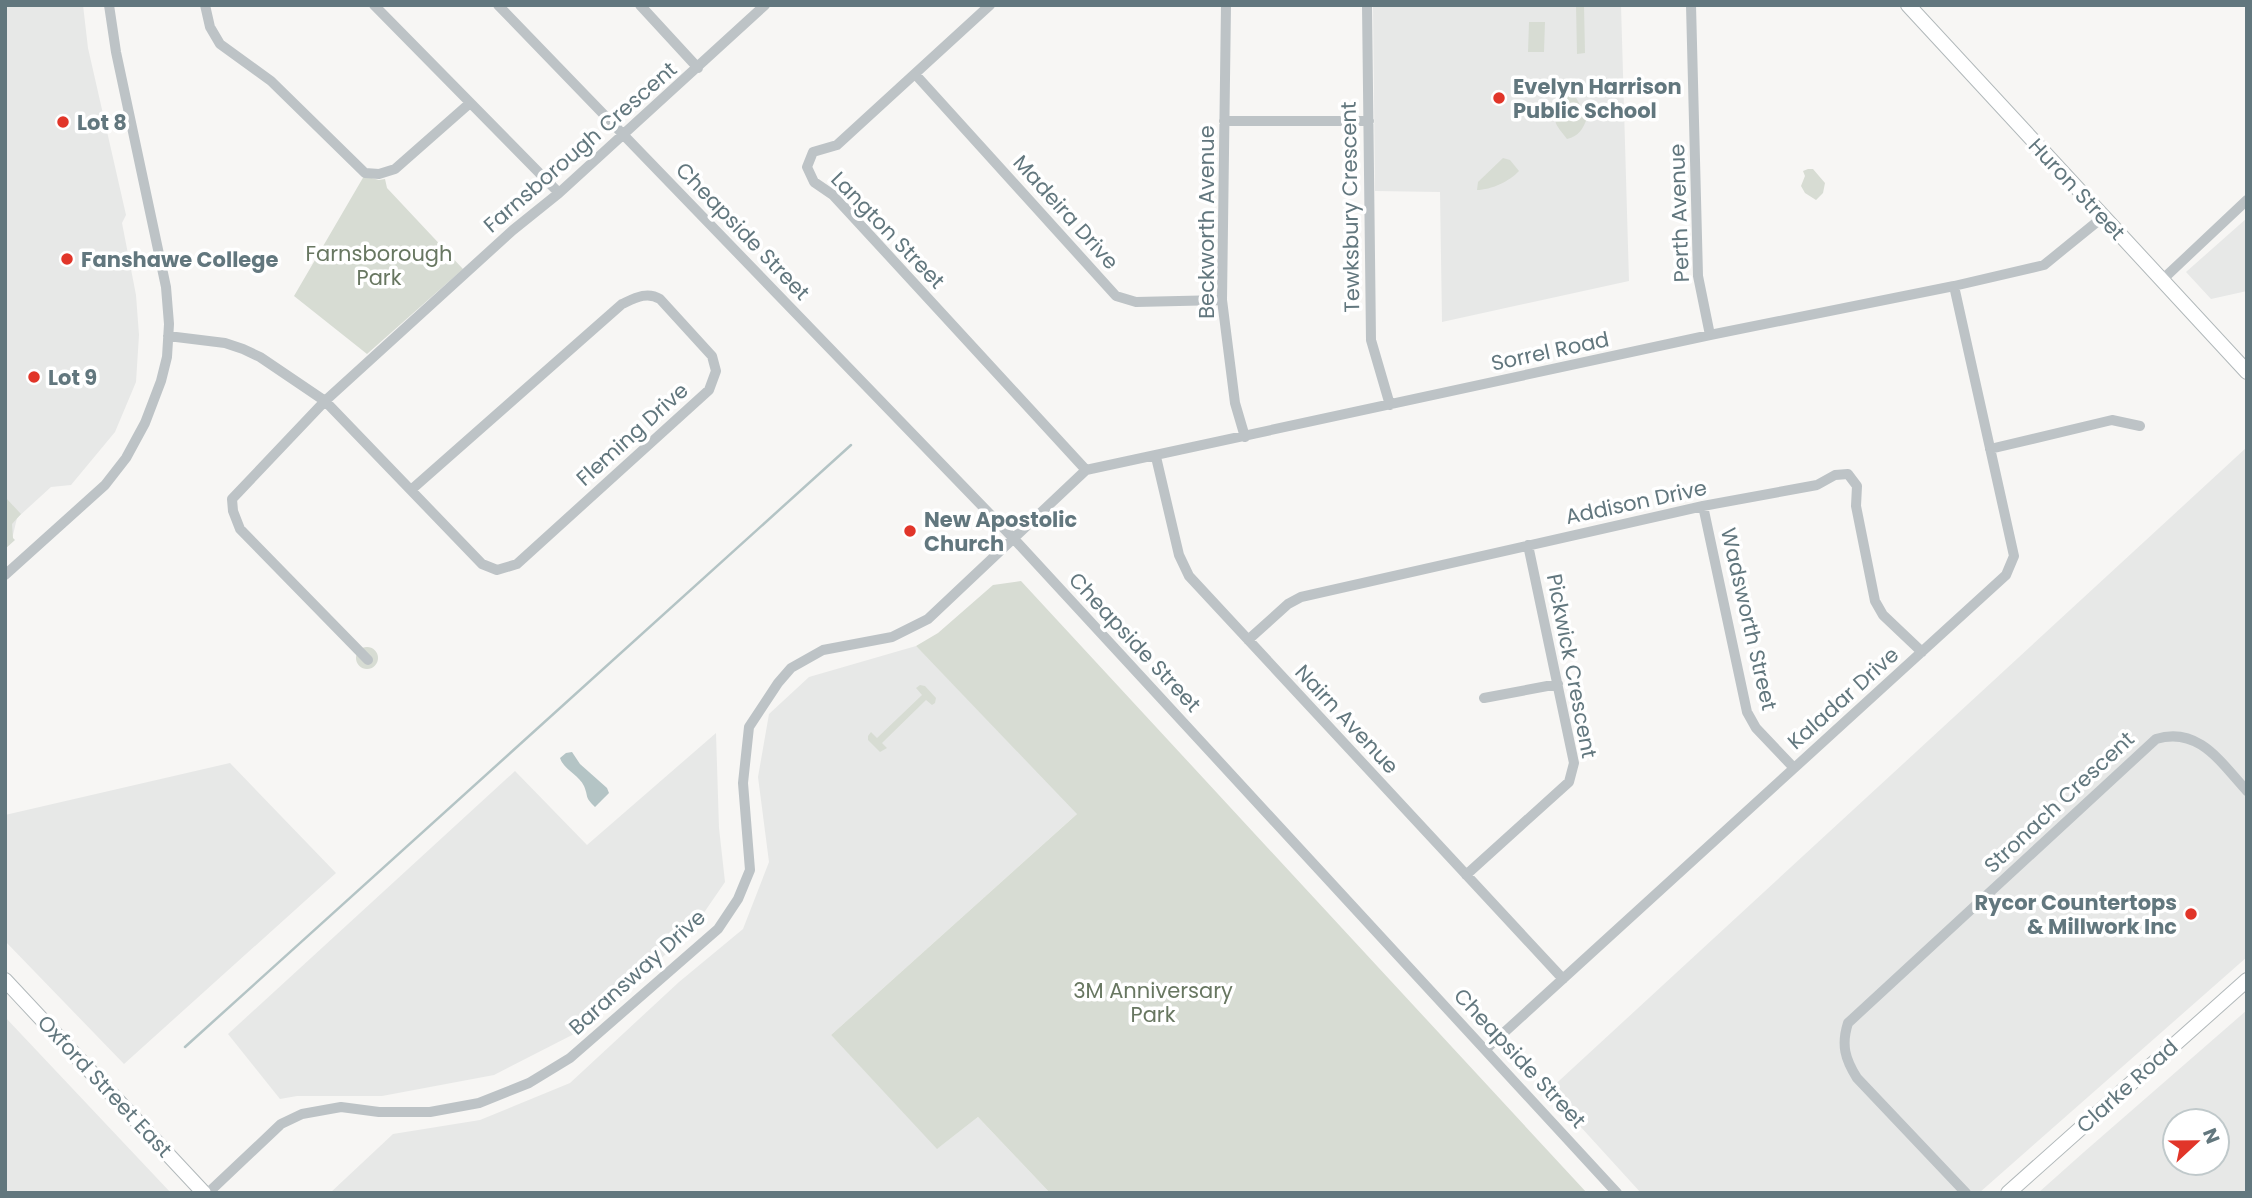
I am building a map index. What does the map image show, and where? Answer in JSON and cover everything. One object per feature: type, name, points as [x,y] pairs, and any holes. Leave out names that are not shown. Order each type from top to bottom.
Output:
[{"type":"main road","name":"Huron Street","points":[[1908,5],[2247,372]]},
{"type":"main road","name":"Oxford Street East","points":[[5,980],[206,1193]]},
{"type":"main road","name":"Clarke Road","points":[[2008,1193],[2247,980]]},
{"type":"street","points":[[5,575],[105,485],[127,458],[145,423],[167,356],[166,287],[116,52],[109,5]]},
{"type":"street","points":[[205,5],[210,27],[220,44],[271,81],[365,173],[379,174],[395,169],[470,103]]},
{"type":"street","points":[[374,5],[559,193]]},
{"type":"street","name":"Cheapside Street","points":[[498,5],[1014,540],[1617,1193]]},
{"type":"street","points":[[640,5],[698,68]]},
{"type":"street","name":"Farnsborough Crescent","points":[[368,660],[240,529],[233,511],[232,499],[325,401],[765,5]]},
{"type":"street","name":"Langton Street","points":[[990,5],[837,145],[813,152],[807,167],[814,182],[833,195],[1086,470]]},
{"type":"street","name":"Beckworth Avenue","points":[[1226,5],[1222,300],[1235,403],[1245,437]]},
{"type":"street","name":"Tewksbury Crescent","points":[[1367,5],[1371,340],[1390,405]]},
{"type":"street","name":"Perth Avenue","points":[[1691,5],[1698,276],[1710,335]]},
{"type":"street","name":"Madeira Drive","points":[[915,74],[1116,296],[1136,302],[1222,300]]},
{"type":"street","points":[[1224,121],[1369,121]]},
{"type":"street","points":[[2162,280],[2247,200]]},
{"type":"street","name":"Sorrel Road","points":[[1086,470],[2044,265],[2104,217]]},
{"type":"street","name":"Kaladar Drive","points":[[1486,1049],[2006,575],[2014,556],[1954,286]]},
{"type":"street","name":"Fleming Drive","points":[[167,336],[225,343],[243,349],[260,357],[325,401],[482,564],[496,570],[517,564],[709,390],[716,371],[712,356],[660,299],[653,295],[640,295],[622,304],[411,490]]},
{"type":"street","points":[[1990,449],[2112,420],[2140,426]]},
{"type":"street","name":"Nairn Avenue","points":[[1156,457],[1179,555],[1189,576],[1563,979]]},
{"type":"street","points":[[1014,540],[1086,470]]},
{"type":"street","name":"Addison Drive","points":[[1248,640],[1288,604],[1301,597],[1703,506],[1817,485],[1835,475],[1849,474],[1857,486],[1856,506],[1875,601],[1883,615],[1922,652]]},
{"type":"street","name":"Wadsworth Street","points":[[1703,506],[1747,712],[1756,727],[1794,768]]},
{"type":"street","name":"Baransway Drive","points":[[206,1193],[281,1124],[302,1114],[341,1107],[379,1112],[430,1112],[479,1103],[529,1083],[570,1058],[718,929],[738,899],[750,870],[743,783],[749,727],[778,683],[792,668],[823,650],[892,637],[928,619],[1014,540]]},
{"type":"street","name":"Pickwick Crescent","points":[[1466,875],[1570,782],[1574,763],[1528,545]]},
{"type":"street","points":[[1484,698],[1558,684]]},
{"type":"street","name":"Stronach Crescent","points":[[1966,1193],[1857,1078],[1846,1060],[1843,1039],[1848,1023],[2156,739],[2171,735],[2204,745],[2247,791]]},
{"type":"shaded area","name":"Fanshawe College","points":[[5,5],[83,5],[88,48],[126,215],[122,223],[136,295],[139,335],[136,382],[115,432],[71,485],[51,487],[17,518],[13,535],[5,541]]},
{"type":"shaded area","name":"Evelyn Harrison Public School","points":[[1373,5],[1621,5],[1629,281],[1442,322],[1440,192],[1375,191]]},
{"type":"shaded area","points":[[2247,218],[2247,291],[2211,299],[2186,272]]},
{"type":"shaded area","points":[[2247,447],[2247,957],[1979,1193],[1641,1193],[1548,1091]]},
{"type":"shaded area","points":[[916,646],[1078,813],[831,1035],[938,1148],[978,1117],[1050,1193],[330,1193],[393,1134],[480,1120],[570,1083],[679,982],[743,929],[769,862],[758,777],[769,714],[809,677]]},
{"type":"shaded area","points":[[716,733],[719,828],[725,882],[690,933],[576,1033],[494,1075],[382,1096],[297,1096],[280,1099],[228,1034],[515,771],[587,845]]},
{"type":"shaded area","points":[[572,752],[580,764],[607,788],[609,793],[595,807],[588,799],[582,782],[560,758]]},
{"type":"shaded area","points":[[230,763],[336,873],[124,1064],[5,941],[5,815]]},
{"type":"shaded area","points":[[2247,1010],[2247,1193],[2038,1193],[2084,1152]]},
{"type":"shaded area","points":[[5,1017],[171,1193],[5,1193]]},
{"type":"green space","points":[[1576,5],[1584,5],[1585,53],[1577,54]]},
{"type":"green space","points":[[1529,22],[1545,22],[1544,52],[1528,52]]},
{"type":"green space","points":[[1573,92],[1587,118],[1580,132],[1567,139],[1555,118],[1562,103],[1560,100],[1565,93]]},
{"type":"green space","points":[[1503,158],[1510,160],[1519,171],[1500,184],[1477,190],[1478,182]]},
{"type":"green space","points":[[1813,169],[1825,183],[1823,193],[1816,200],[1805,193],[1801,186],[1805,176],[1803,171]]},
{"type":"green space","name":"Farnsborough Park","points":[[364,176],[385,179],[387,188],[463,269],[367,354],[294,296]]},
{"type":"green space","points":[[5,497],[21,514],[12,524],[15,540],[5,549]]},
{"type":"green space","name":"3M Anniversary Park","points":[[1021,581],[1587,1193],[1050,1193],[978,1117],[937,1149],[831,1035],[1077,814],[916,646],[938,633],[993,585]]},
{"type":"green space","points":[[367,647],[375,650],[378,658],[375,666],[367,669],[359,666],[356,658],[359,650]]},
{"type":"green space","points":[[925,686],[936,698],[935,703],[932,705],[926,700],[882,743],[887,748],[880,752],[868,740],[868,736],[871,732],[877,738],[922,695],[916,688]]},
{"type":"waterway","points":[[185,1047],[851,445]]},
{"type":"place","name":"Evelyn Harrison Public School","points":[[1499,98]]},
{"type":"place","name":"Lot 8","points":[[63,122]]},
{"type":"place","name":"Fanshawe College","points":[[67,259]]},
{"type":"place","name":"Lot 9","points":[[34,377]]},
{"type":"place","name":"New Apostolic Church","points":[[910,531]]},
{"type":"place","name":"Rycor Countertops & Millwork Inc","points":[[2191,914]]}]
